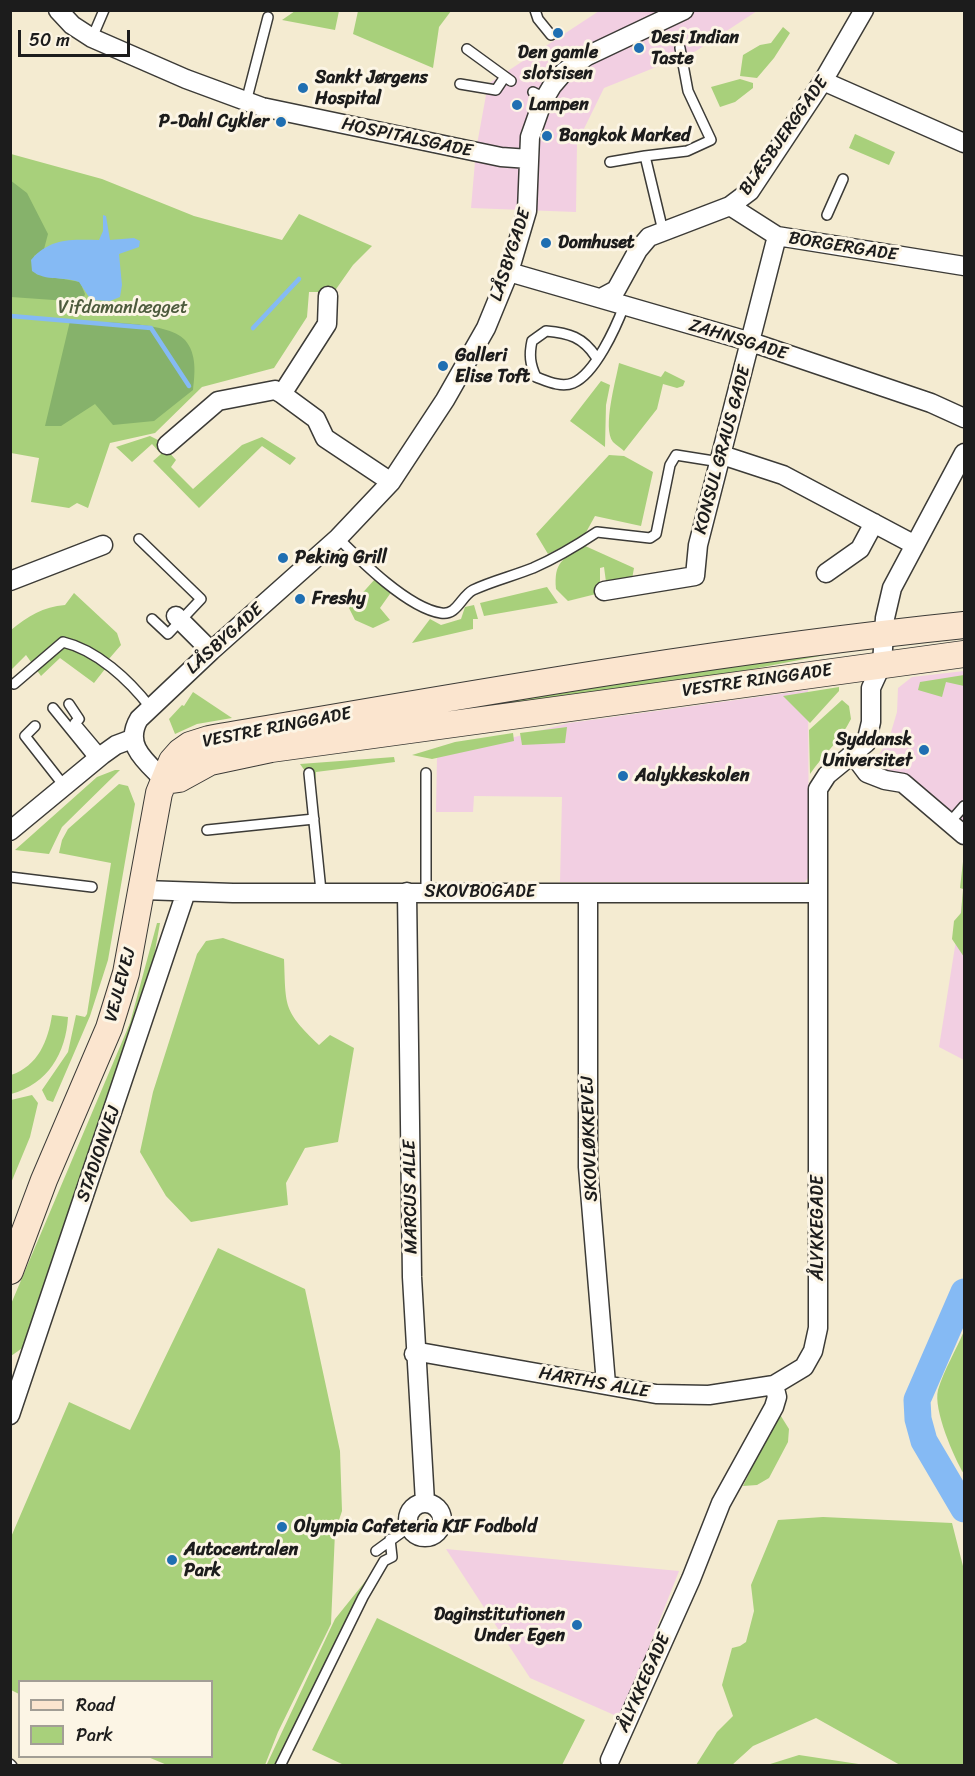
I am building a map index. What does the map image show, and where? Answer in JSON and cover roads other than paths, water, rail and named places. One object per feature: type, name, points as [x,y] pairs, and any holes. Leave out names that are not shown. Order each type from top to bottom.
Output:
[{"type":"main road","name":"VESTRE RINGGADE","points":[[964,625],[884,634],[437,699],[209,739],[190,745],[180,752],[172,761],[165,781],[179,779],[210,762],[271,749],[964,654]]},
{"type":"main road","name":"VEJLEVEJ","points":[[10,1271],[44,1180],[109,1028],[126,973],[143,890],[156,801],[165,781]]},
{"type":"main road","name":"VEJLEVEJ","points":[[10,1235],[44,1180]]},
{"type":"street","name":"HOSPITALSGADE","points":[[58,10],[72,25],[92,38],[246,102],[440,145],[501,157],[529,159]]},
{"type":"street","name":"BLÆSBJERGGADE","points":[[601,298],[616,290],[638,250],[649,237],[730,206],[750,191],[823,81],[864,10]]},
{"type":"street","name":"LÅSBYGADE","points":[[132,739],[134,729],[150,707],[338,538],[391,482],[440,396],[486,328],[509,272],[511,243],[527,211],[530,137],[539,95],[564,72],[574,58],[678,17]]},
{"type":"street","points":[[823,81],[964,143]]},
{"type":"street","name":"BORGERGADE","points":[[730,206],[777,236],[964,266]]},
{"type":"street","name":"KONSUL GRAUS GADE","points":[[604,591],[695,576],[698,545],[777,236]]},
{"type":"street","name":"ZAHNSGADE","points":[[509,272],[751,342],[931,403],[964,418]]},
{"type":"street","points":[[282,394],[327,324],[328,296]]},
{"type":"street","points":[[167,446],[218,400],[275,390],[316,419],[325,438],[391,482]]},
{"type":"street","name":"ÅLYKKEGADE","points":[[610,1761],[691,1578],[721,1503],[774,1407],[777,1396],[774,1385],[804,1367],[813,1351],[818,1328],[818,789],[827,775],[866,743],[870,722],[871,688],[882,664],[884,634],[892,588],[964,453]]},
{"type":"street","points":[[721,459],[783,475],[915,545]]},
{"type":"street","points":[[826,573],[860,549],[874,522]]},
{"type":"street","points":[[10,581],[103,545]]},
{"type":"street","points":[[178,619],[211,651]]},
{"type":"street","points":[[10,831],[116,745],[132,739],[135,749],[165,781]]},
{"type":"street","points":[[852,753],[867,773],[885,780],[903,783],[964,835]]},
{"type":"street","name":"SKOVBOGADE","points":[[143,890],[186,892],[818,893]]},
{"type":"street","name":"STADIONVEJ","points":[[10,1415],[186,892]]},
{"type":"street","name":"MARCUS ALLE","points":[[407,892],[414,1354],[425,1502]]},
{"type":"street","name":"SKOVLØKKEVEJ","points":[[588,893],[588,1167],[608,1376],[606,1384]]},
{"type":"street","name":"HARTHS ALLE","points":[[414,1354],[656,1394],[709,1395],[774,1385]]},
{"type":"street","points":[[425,1502],[434,1505],[440,1512],[442,1521],[439,1530],[432,1536],[423,1537],[414,1534],[409,1527],[410,1510],[416,1504],[425,1502]]},
{"type":"lane","points":[[92,38],[104,10]]},
{"type":"lane","points":[[535,10],[551,35]]},
{"type":"lane","points":[[246,102],[268,16]]},
{"type":"lane","points":[[610,162],[687,151],[711,140],[688,91],[681,48]]},
{"type":"lane","points":[[460,84],[496,90],[507,79],[466,49]]},
{"type":"lane","points":[[645,156],[663,231]]},
{"type":"lane","points":[[827,215],[843,179]]},
{"type":"lane","points":[[597,357],[587,343],[569,333],[546,331],[532,341],[529,354],[536,377],[560,385],[572,384],[597,357],[613,334],[624,306]]},
{"type":"lane","points":[[338,538],[374,574],[417,603],[446,614],[458,607],[470,591],[541,564],[570,550],[597,532],[650,538],[656,534],[670,465],[676,455],[721,459]]},
{"type":"lane","points":[[139,539],[201,599],[178,619],[168,634],[152,619]]},
{"type":"lane","points":[[14,684],[63,642],[76,645],[106,664],[150,707]]},
{"type":"lane","points":[[69,704],[79,719],[75,723],[99,758]]},
{"type":"lane","points":[[53,708],[99,758]]},
{"type":"lane","points":[[35,726],[25,736],[65,787]]},
{"type":"lane","points":[[309,773],[321,891]]},
{"type":"lane","points":[[426,773],[426,892]]},
{"type":"lane","points":[[950,822],[964,807]]},
{"type":"lane","points":[[207,830],[314,819]]},
{"type":"lane","points":[[10,878],[92,887]]},
{"type":"lane","points":[[376,1551],[409,1527]]},
{"type":"lane","points":[[280,1766],[363,1597],[384,1561],[392,1557],[390,1539]]},
{"type":"water","points":[[103,215],[106,216],[110,240],[134,238],[140,241],[139,247],[119,254],[122,285],[120,297],[110,301],[91,300],[79,282],[43,277],[32,271],[31,260],[46,247],[63,241],[99,240],[103,231]]},
{"type":"waterway","points":[[253,328],[299,279]]},
{"type":"waterway","points":[[11,316],[151,328],[189,386]]},
{"type":"waterway","points":[[964,1292],[917,1400],[918,1419],[924,1441],[964,1509]]},
{"type":"place","name":"Den gamle slotsisen","points":[[558,33]]},
{"type":"place","name":"Desi Indian Taste","points":[[639,48]]},
{"type":"place","name":"Sankt Jørgens Hospital","points":[[303,88]]},
{"type":"place","name":"Lampen","points":[[517,105]]},
{"type":"place","name":"P-Dahl Cykler","points":[[281,122]]},
{"type":"place","name":"Bangkok Marked","points":[[547,136]]},
{"type":"place","name":"Domhuset","points":[[546,243]]},
{"type":"place","name":"Galleri Elise Toft","points":[[443,366]]},
{"type":"place","name":"Peking Grill","points":[[283,558]]},
{"type":"place","name":"Freshy","points":[[300,599]]},
{"type":"place","name":"Syddansk Universitet","points":[[924,750]]},
{"type":"place","name":"Aalykkeskolen","points":[[623,776]]},
{"type":"place","name":"Olympia Cafeteria KIF Fodbold","points":[[282,1527]]},
{"type":"place","name":"Autocentralen Park","points":[[172,1560]]},
{"type":"place","name":"Daginstitutionen Under Egen","points":[[577,1625]]},
{"type":"park label","name":"Vifdamanlægget","points":[[123,308]]}]
